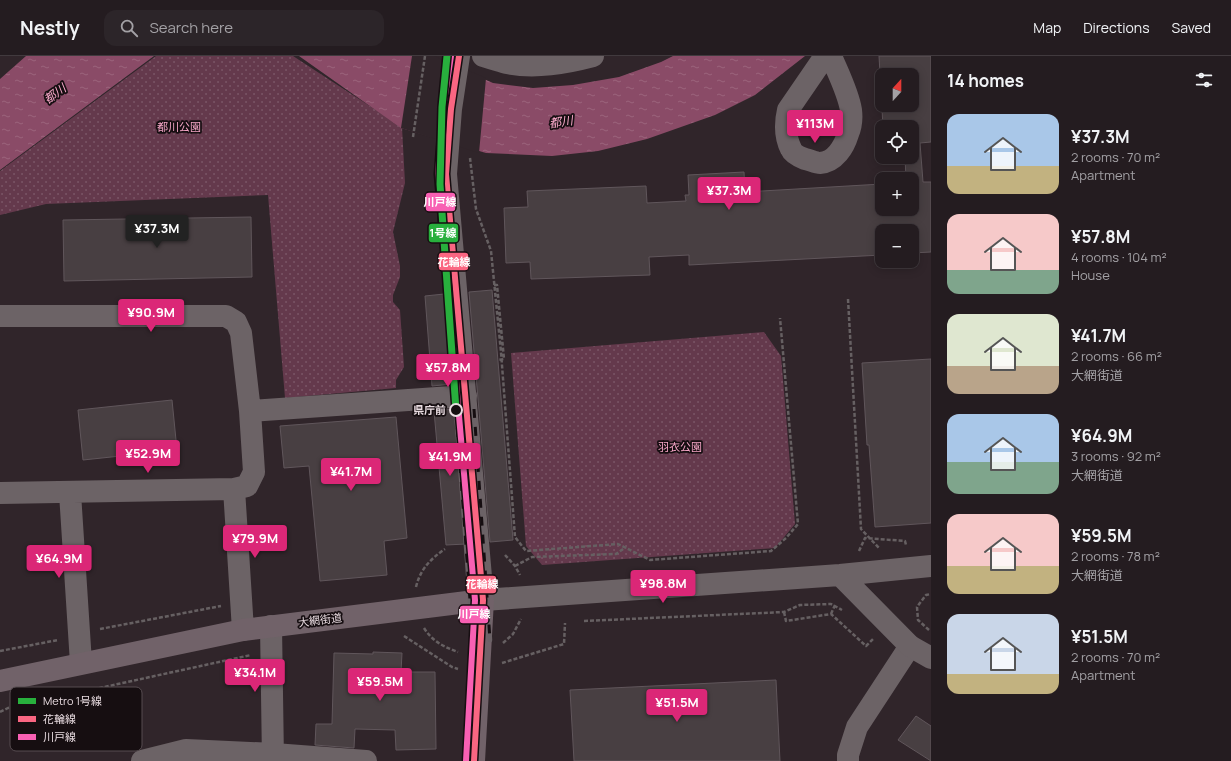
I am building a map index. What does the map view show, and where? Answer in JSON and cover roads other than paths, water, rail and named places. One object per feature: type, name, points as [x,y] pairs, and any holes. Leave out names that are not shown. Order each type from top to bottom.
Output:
[{"type":"main road","name":"大網街道","points":[[0,681],[243,630],[483,600]]},
{"type":"main road","points":[[474,761],[483,600]]},
{"type":"street","points":[[459,56],[451,108],[446,174],[483,600],[840,575],[931,566]]},
{"type":"street","points":[[483,56],[507,63],[536,66],[573,61],[593,56]]},
{"type":"street","points":[[825,56],[788,110],[786,119],[786,132],[791,150],[798,156],[820,163],[830,160],[840,152],[846,143],[851,127],[851,111],[830,56]]},
{"type":"street","points":[[0,316],[226,316],[236,322],[241,333],[250,410],[254,472],[247,486],[234,489],[0,494]]},
{"type":"street","points":[[250,410],[466,396]]},
{"type":"street","points":[[234,489],[243,630]]},
{"type":"street","points":[[70,493],[81,663]]},
{"type":"street","points":[[840,575],[910,646],[931,658]]},
{"type":"street","points":[[271,626],[274,758]]},
{"type":"street","points":[[848,761],[848,755],[857,727],[910,646]]},
{"type":"street","points":[[142,761],[186,750],[274,758],[366,761]]},
{"type":"water","name":"都川","points":[[26,56],[154,56],[0,170],[0,79]]},
{"type":"water","name":"都川","points":[[299,56],[432,56],[493,83],[533,88],[573,85],[619,77],[661,62],[673,56],[805,56],[755,95],[715,115],[647,139],[598,151],[552,156],[486,153],[401,128]]},
{"type":"railway","points":[[474,409],[490,640]]},
{"type":"railway","points":[[456,410],[473,641]]},
{"type":"metro line","name":"1号線","points":[[447,56],[442,107],[440,184],[456,410]]},
{"type":"place","name":"県庁前","points":[[456,410]]},
{"type":"park label","name":"都川公園","points":[[179,127]]},
{"type":"park label","name":"羽衣公園","points":[[680,447]]}]
